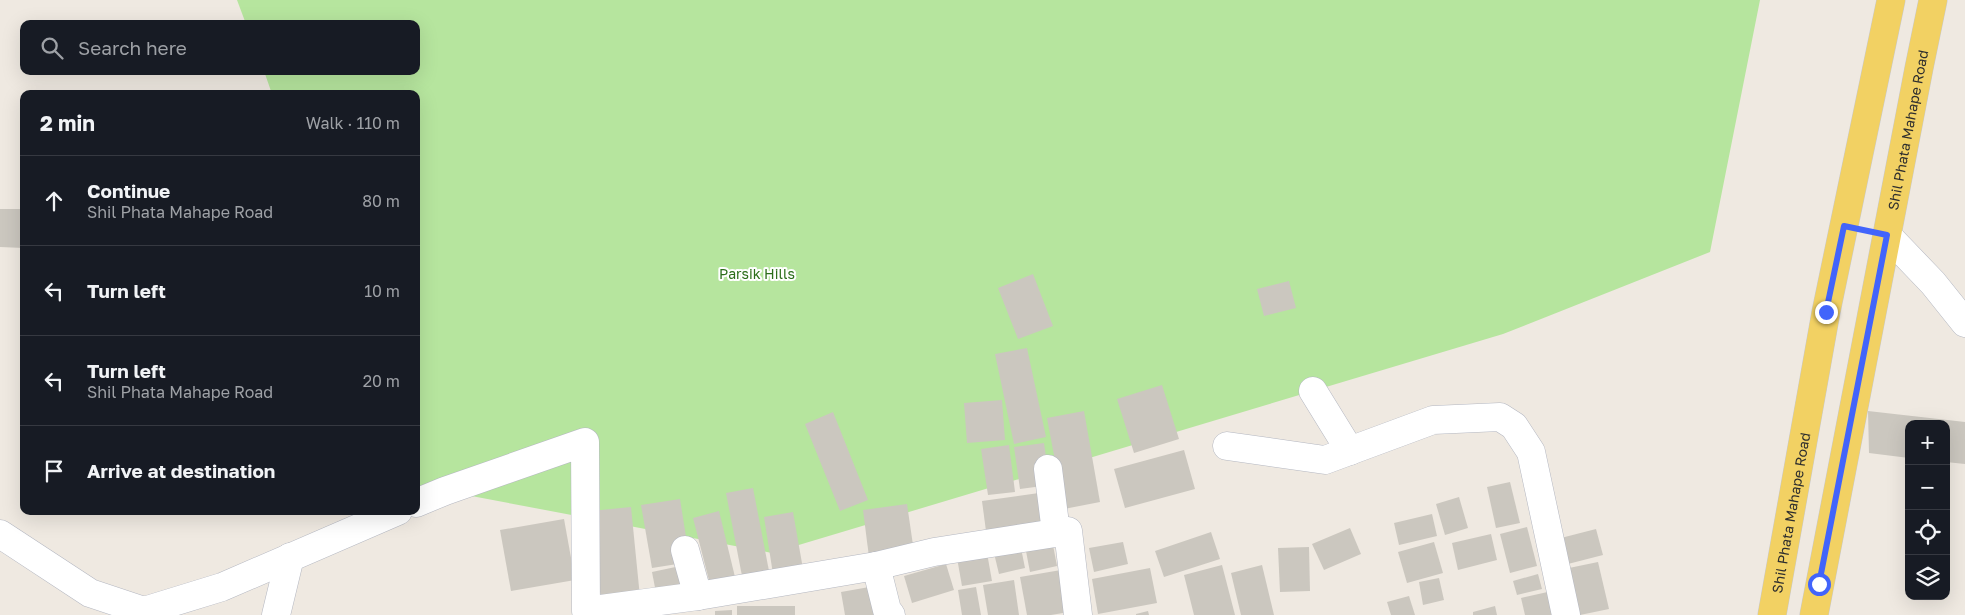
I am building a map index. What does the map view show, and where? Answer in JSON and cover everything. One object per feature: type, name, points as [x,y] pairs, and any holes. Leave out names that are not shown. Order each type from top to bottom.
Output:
[{"type":"main road","name":"Shil Phata Mahape Road","points":[[1772,615],[1826,312],[1891,0]]},
{"type":"main road","name":"Shil Phata Mahape Road","points":[[1814,615],[1933,0]]},
{"type":"main road","points":[[1844,226],[1887,235]]},
{"type":"street","points":[[1887,235],[1933,283],[1965,323]]},
{"type":"street","points":[[1313,391],[1350,451]]},
{"type":"street","points":[[1227,446],[1325,460],[1433,420],[1500,417],[1514,426],[1531,452],[1566,615]]},
{"type":"street","points":[[420,501],[585,442],[586,611],[698,596],[876,566],[934,552],[1068,531],[1078,615]]},
{"type":"street","points":[[1048,469],[1056,532]]},
{"type":"street","points":[[0,534],[90,593],[144,611],[222,588],[389,515]]},
{"type":"street","points":[[685,550],[698,596]]},
{"type":"street","points":[[276,615],[290,557]]},
{"type":"street","points":[[876,566],[887,610],[891,615]]},
{"type":"green space","name":"Parsik Hills","points":[[237,0],[1760,0],[1710,252],[1503,334],[772,553],[445,491],[420,488],[420,90],[271,90],[265,75],[420,75],[420,20],[244,20]]},
{"type":"building","points":[[0,209],[20,209],[20,248],[0,247]]},
{"type":"building","points":[[1033,274],[1053,326],[1018,339],[998,288]]},
{"type":"building","points":[[1289,281],[1296,308],[1264,316],[1257,289]]},
{"type":"building","points":[[1027,348],[1046,437],[1014,444],[995,354]]},
{"type":"building","points":[[1162,385],[1179,439],[1134,453],[1117,399]]},
{"type":"building","points":[[1002,400],[1005,440],[967,443],[964,403]]},
{"type":"building","points":[[1084,411],[1100,502],[1064,509],[1047,418]]},
{"type":"building","points":[[1868,411],[1947,420],[1905,420],[1905,458],[1869,453]]},
{"type":"building","points":[[833,412],[868,500],[840,511],[805,424]]},
{"type":"building","points":[[1950,420],[1965,422],[1965,464],[1950,462]]},
{"type":"building","points":[[1044,443],[1050,485],[1020,489],[1014,447]]},
{"type":"building","points":[[1009,445],[1015,492],[988,495],[981,449]]},
{"type":"building","points":[[1184,450],[1195,489],[1125,508],[1114,469]]},
{"type":"building","points":[[1510,482],[1520,523],[1496,528],[1487,487]]},
{"type":"building","points":[[753,488],[769,571],[742,576],[726,493]]},
{"type":"building","points":[[1046,492],[1050,523],[986,531],[982,501]]},
{"type":"building","points":[[1459,497],[1468,528],[1445,535],[1436,504]]},
{"type":"building","points":[[680,499],[690,562],[652,568],[641,505]]},
{"type":"building","points":[[907,504],[914,552],[869,557],[863,510]]},
{"type":"building","points":[[631,507],[640,597],[601,601],[591,511]]},
{"type":"building","points":[[719,511],[735,577],[710,584],[693,518]]},
{"type":"building","points":[[793,512],[803,569],[773,574],[764,517]]},
{"type":"building","points":[[1432,514],[1437,536],[1399,545],[1394,523]]},
{"type":"building","points":[[564,519],[575,580],[511,591],[500,530]]},
{"type":"building","points":[[1527,527],[1537,566],[1510,573],[1500,534]]},
{"type":"building","points":[[1350,528],[1361,554],[1324,570],[1312,544]]},
{"type":"building","points":[[1596,529],[1603,555],[1564,565],[1557,539]]},
{"type":"building","points":[[1211,532],[1220,559],[1164,577],[1155,551]]},
{"type":"building","points":[[1491,534],[1497,560],[1458,570],[1452,543]]},
{"type":"building","points":[[1052,540],[1057,566],[1030,572],[1025,546]]},
{"type":"building","points":[[1123,542],[1128,564],[1094,572],[1089,548]]},
{"type":"building","points":[[1434,542],[1443,573],[1407,583],[1398,552]]},
{"type":"building","points":[[1020,543],[1025,568],[999,574],[993,549]]},
{"type":"building","points":[[1309,547],[1310,591],[1280,592],[1278,548]]},
{"type":"building","points":[[987,553],[992,581],[962,586],[957,558]]},
{"type":"building","points":[[699,562],[704,588],[657,598],[652,572]]},
{"type":"building","points":[[1598,562],[1609,609],[1580,615],[1569,568]]},
{"type":"building","points":[[946,564],[954,590],[912,603],[904,576]]},
{"type":"building","points":[[1222,565],[1235,615],[1194,615],[1184,575]]},
{"type":"building","points":[[1262,565],[1274,615],[1241,615],[1231,573]]},
{"type":"building","points":[[1150,568],[1157,603],[1098,614],[1092,579]]},
{"type":"building","points":[[1061,570],[1069,612],[1051,615],[1027,615],[1020,577]]},
{"type":"building","points":[[1538,574],[1542,589],[1517,595],[1513,581]]},
{"type":"building","points":[[1439,578],[1444,600],[1423,605],[1419,582]]},
{"type":"building","points":[[1014,580],[1019,615],[988,615],[983,585]]},
{"type":"building","points":[[875,586],[880,615],[845,615],[841,592]]},
{"type":"building","points":[[976,587],[981,615],[962,615],[958,590]]},
{"type":"building","points":[[1552,591],[1558,615],[1525,615],[1521,598]]},
{"type":"building","points":[[1409,596],[1415,615],[1391,615],[1387,602]]},
{"type":"building","points":[[737,606],[795,606],[795,615],[737,615]]},
{"type":"building","points":[[1495,606],[1497,615],[1473,615],[1473,612]]},
{"type":"building","points":[[732,610],[732,615],[715,615],[715,611]]},
{"type":"building","points":[[1148,611],[1149,615],[1136,615],[1136,614]]},
{"type":"route","points":[[1819,584],[1887,235],[1844,226],[1826,312]]}]
